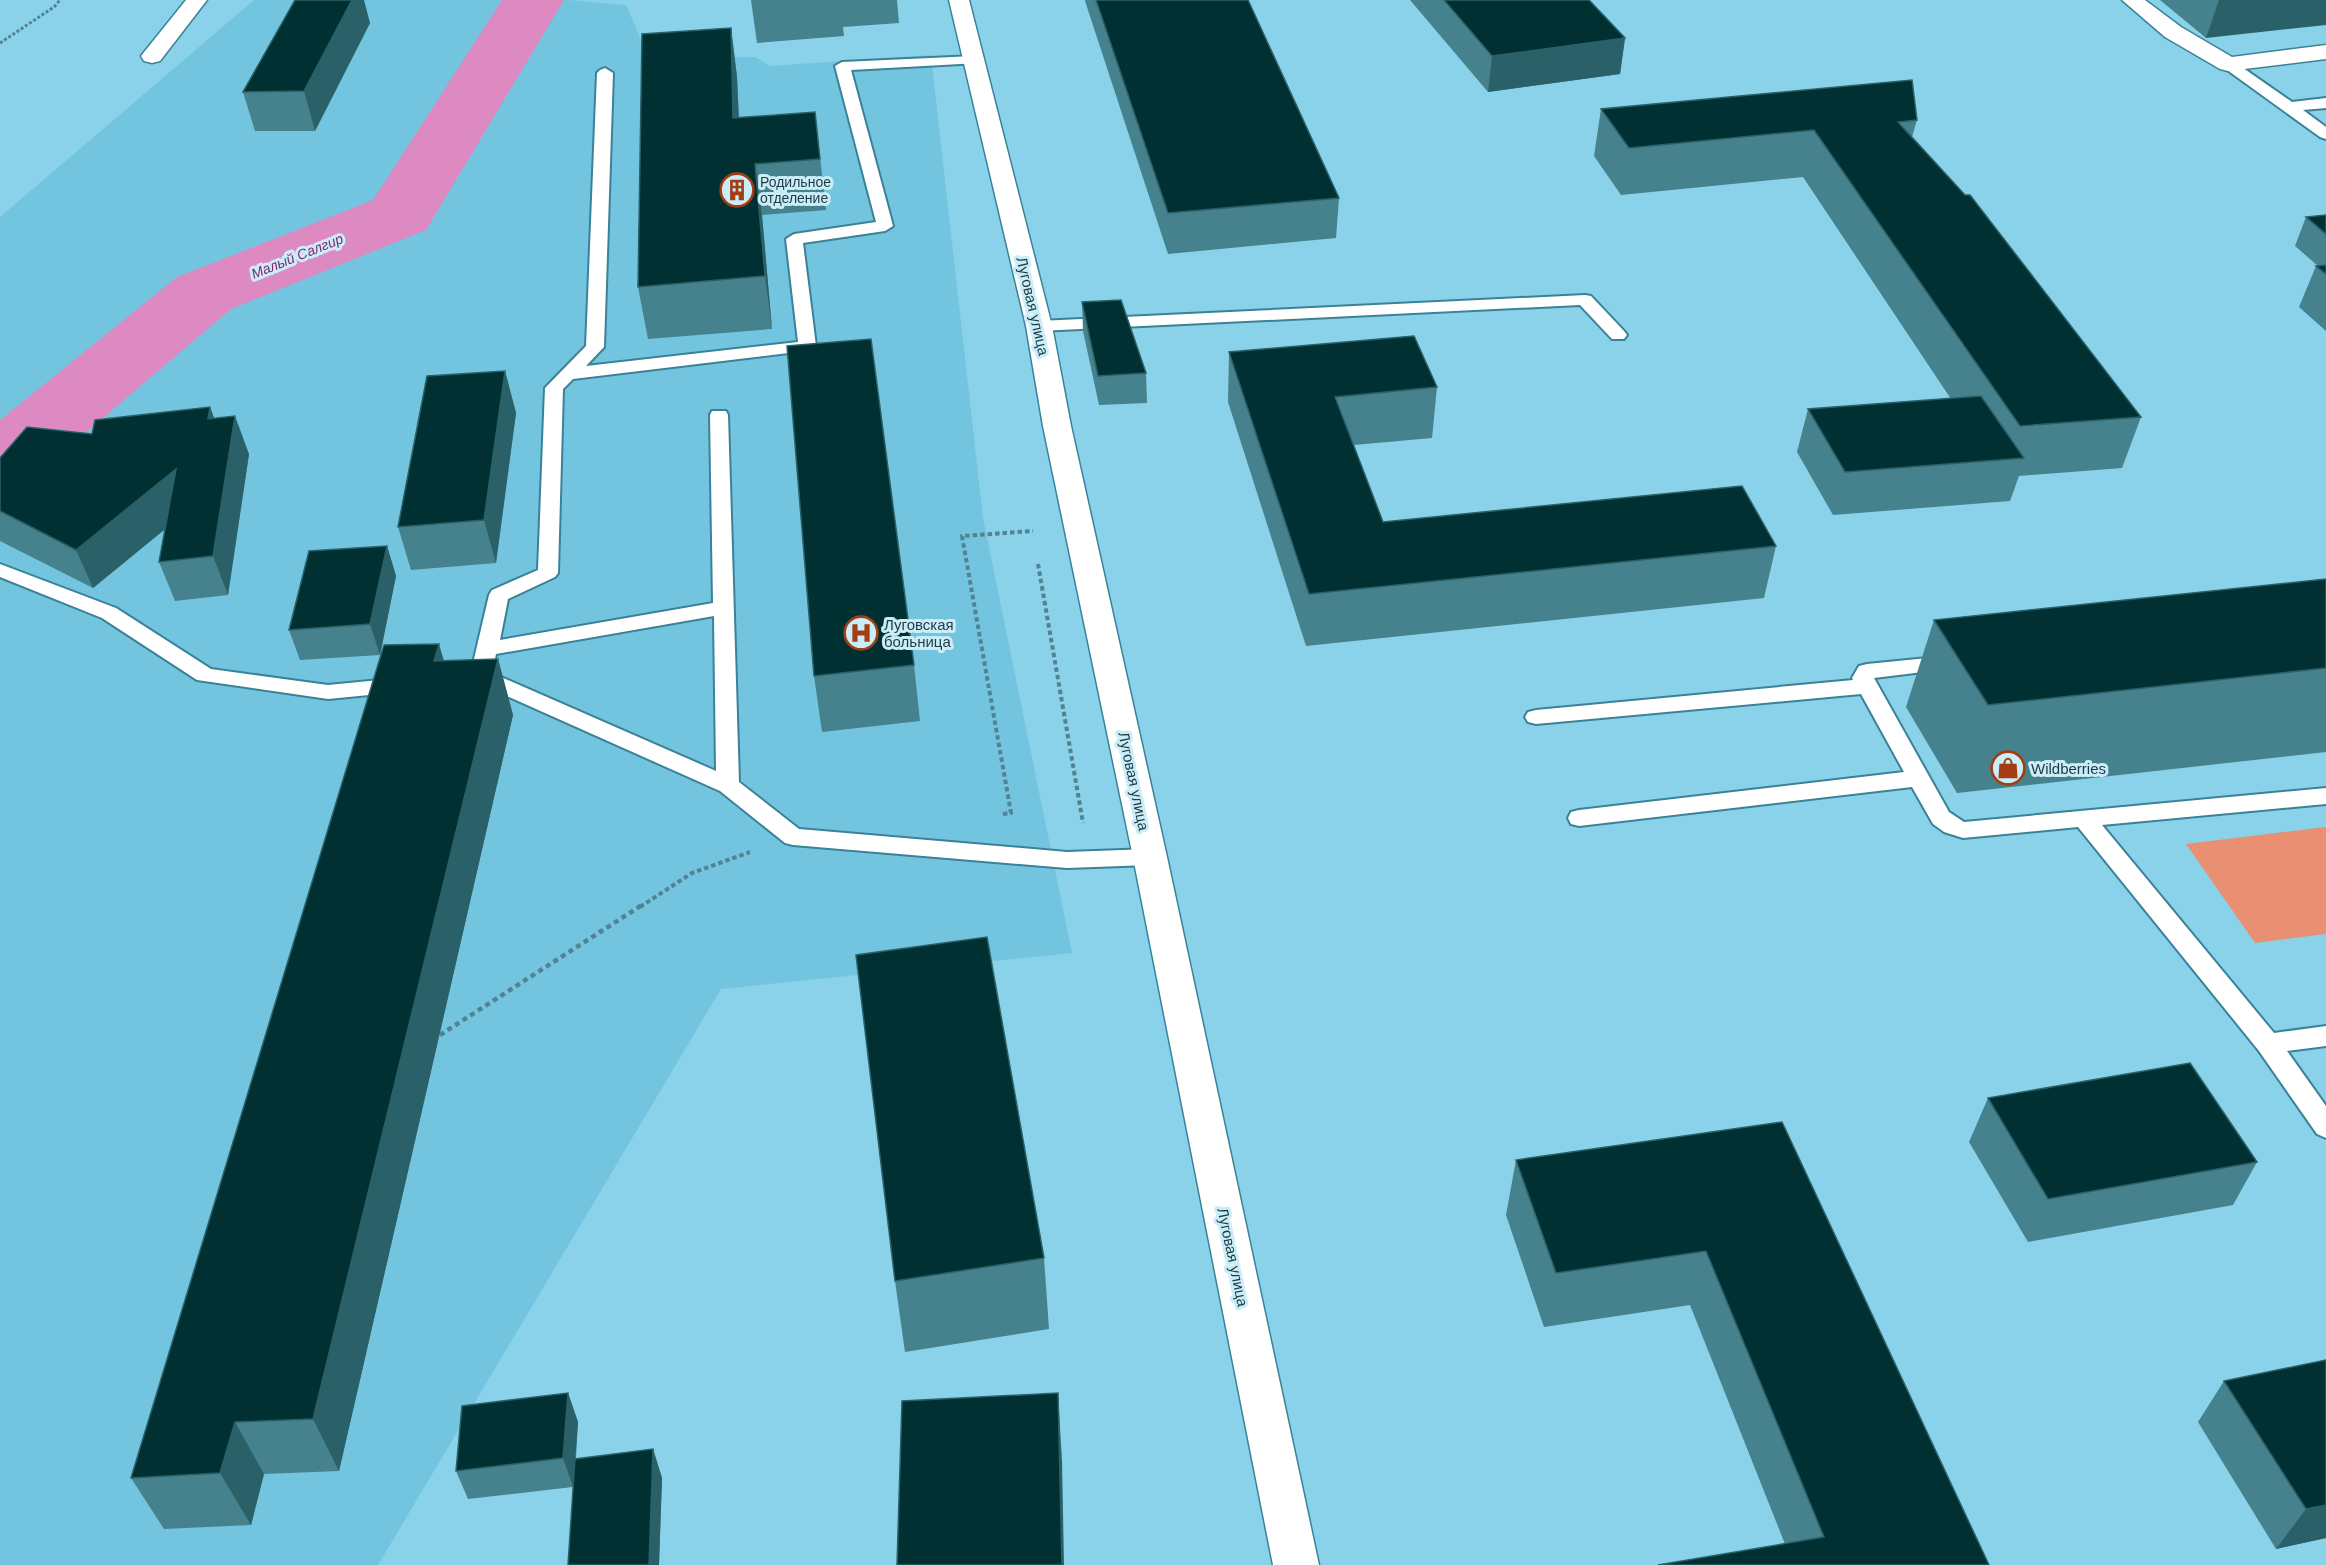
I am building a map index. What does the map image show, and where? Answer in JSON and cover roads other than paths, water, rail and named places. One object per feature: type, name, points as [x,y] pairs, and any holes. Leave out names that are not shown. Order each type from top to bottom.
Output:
[{"type":"main road","points":[[152,56],[197,0]]},
{"type":"main road","name":"Луговая улица","points":[[959,0],[1039,326],[1060,438],[1150,857],[1296,1565]]},
{"type":"main road","points":[[2132,0],[2173,32],[2228,64],[2326,52]]},
{"type":"lane","points":[[568,374],[807,346],[794,239],[885,226],[842,66],[974,60]]},
{"type":"lane","points":[[2228,64],[2292,107],[2326,134]]},
{"type":"lane","points":[[481,676],[499,595],[548,573],[554,388],[595,347],[605,73]]},
{"type":"lane","points":[[2292,107],[2326,103]]},
{"type":"lane","points":[[1039,326],[1585,300],[1618,335]]},
{"type":"lane","points":[[719,415],[728,785]]},
{"type":"lane","points":[[0,570],[109,613],[205,675],[328,692],[422,682]]},
{"type":"lane","points":[[487,649],[724,608]]},
{"type":"lane","points":[[1973,661],[1867,671],[1863,678],[1941,818],[1952,826],[1963,830],[2326,796]]},
{"type":"lane","points":[[457,679],[481,676],[728,785],[793,837],[1067,860],[1150,857]]},
{"type":"lane","points":[[1536,717],[1867,686]]},
{"type":"lane","points":[[1579,818],[1919,778]]},
{"type":"lane","points":[[2085,820],[2268,1044],[2326,1126]]},
{"type":"lane","points":[[2268,1044],[2326,1036]]},
{"type":"waterway","name":"Малый Салгир","points":[[0,462],[204,293],[400,215],[533,0]]},
{"type":"place","name":"Родильное отделение","points":[[737,190]]},
{"type":"place","name":"Луговская больница","points":[[861,633]]},
{"type":"place","name":"Wildberries","points":[[2008,768]]}]
